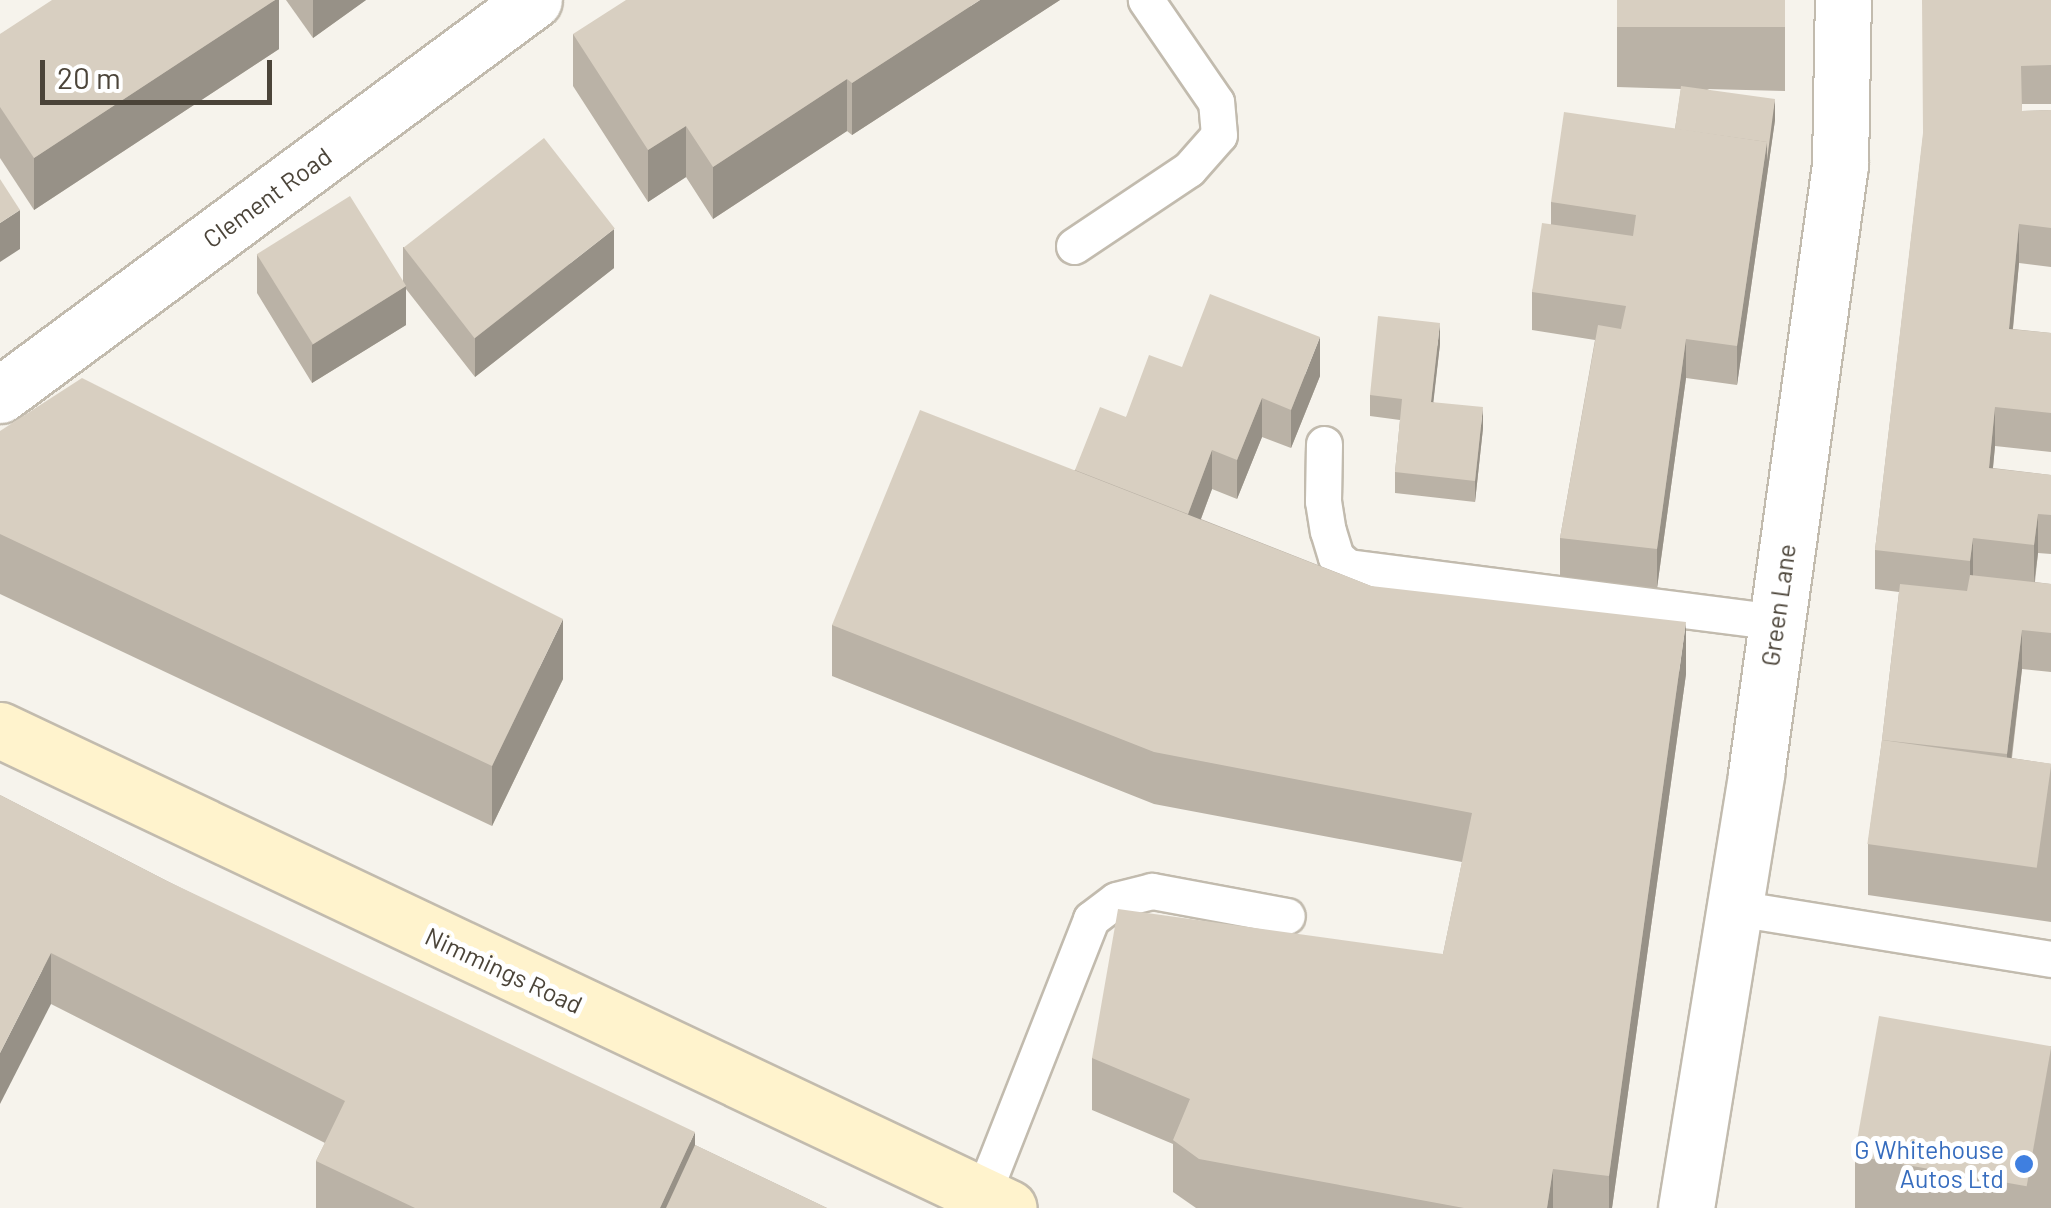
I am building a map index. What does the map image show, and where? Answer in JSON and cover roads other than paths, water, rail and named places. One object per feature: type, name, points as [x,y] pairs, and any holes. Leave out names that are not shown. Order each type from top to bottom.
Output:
[{"type":"main road","name":"Nimmings Road","points":[[0,730],[995,1202]]},
{"type":"street","name":"Clement Road","points":[[0,394],[534,0]]},
{"type":"street","name":"Green Lane","points":[[1686,1208],[1736,908],[1840,165],[1843,0]]},
{"type":"lane","points":[[1074,246],[1189,170],[1218,135],[1216,102],[1146,0]]},
{"type":"lane","points":[[1324,444],[1323,501],[1328,531],[1336,558],[1348,566],[1776,622]]},
{"type":"lane","points":[[995,1202],[1091,919],[1116,900],[1152,891],[1287,916]]},
{"type":"lane","points":[[1736,908],[2051,960]]},
{"type":"place","name":"G Whitehouse Autos Ltd","points":[[2024,1164]]}]
